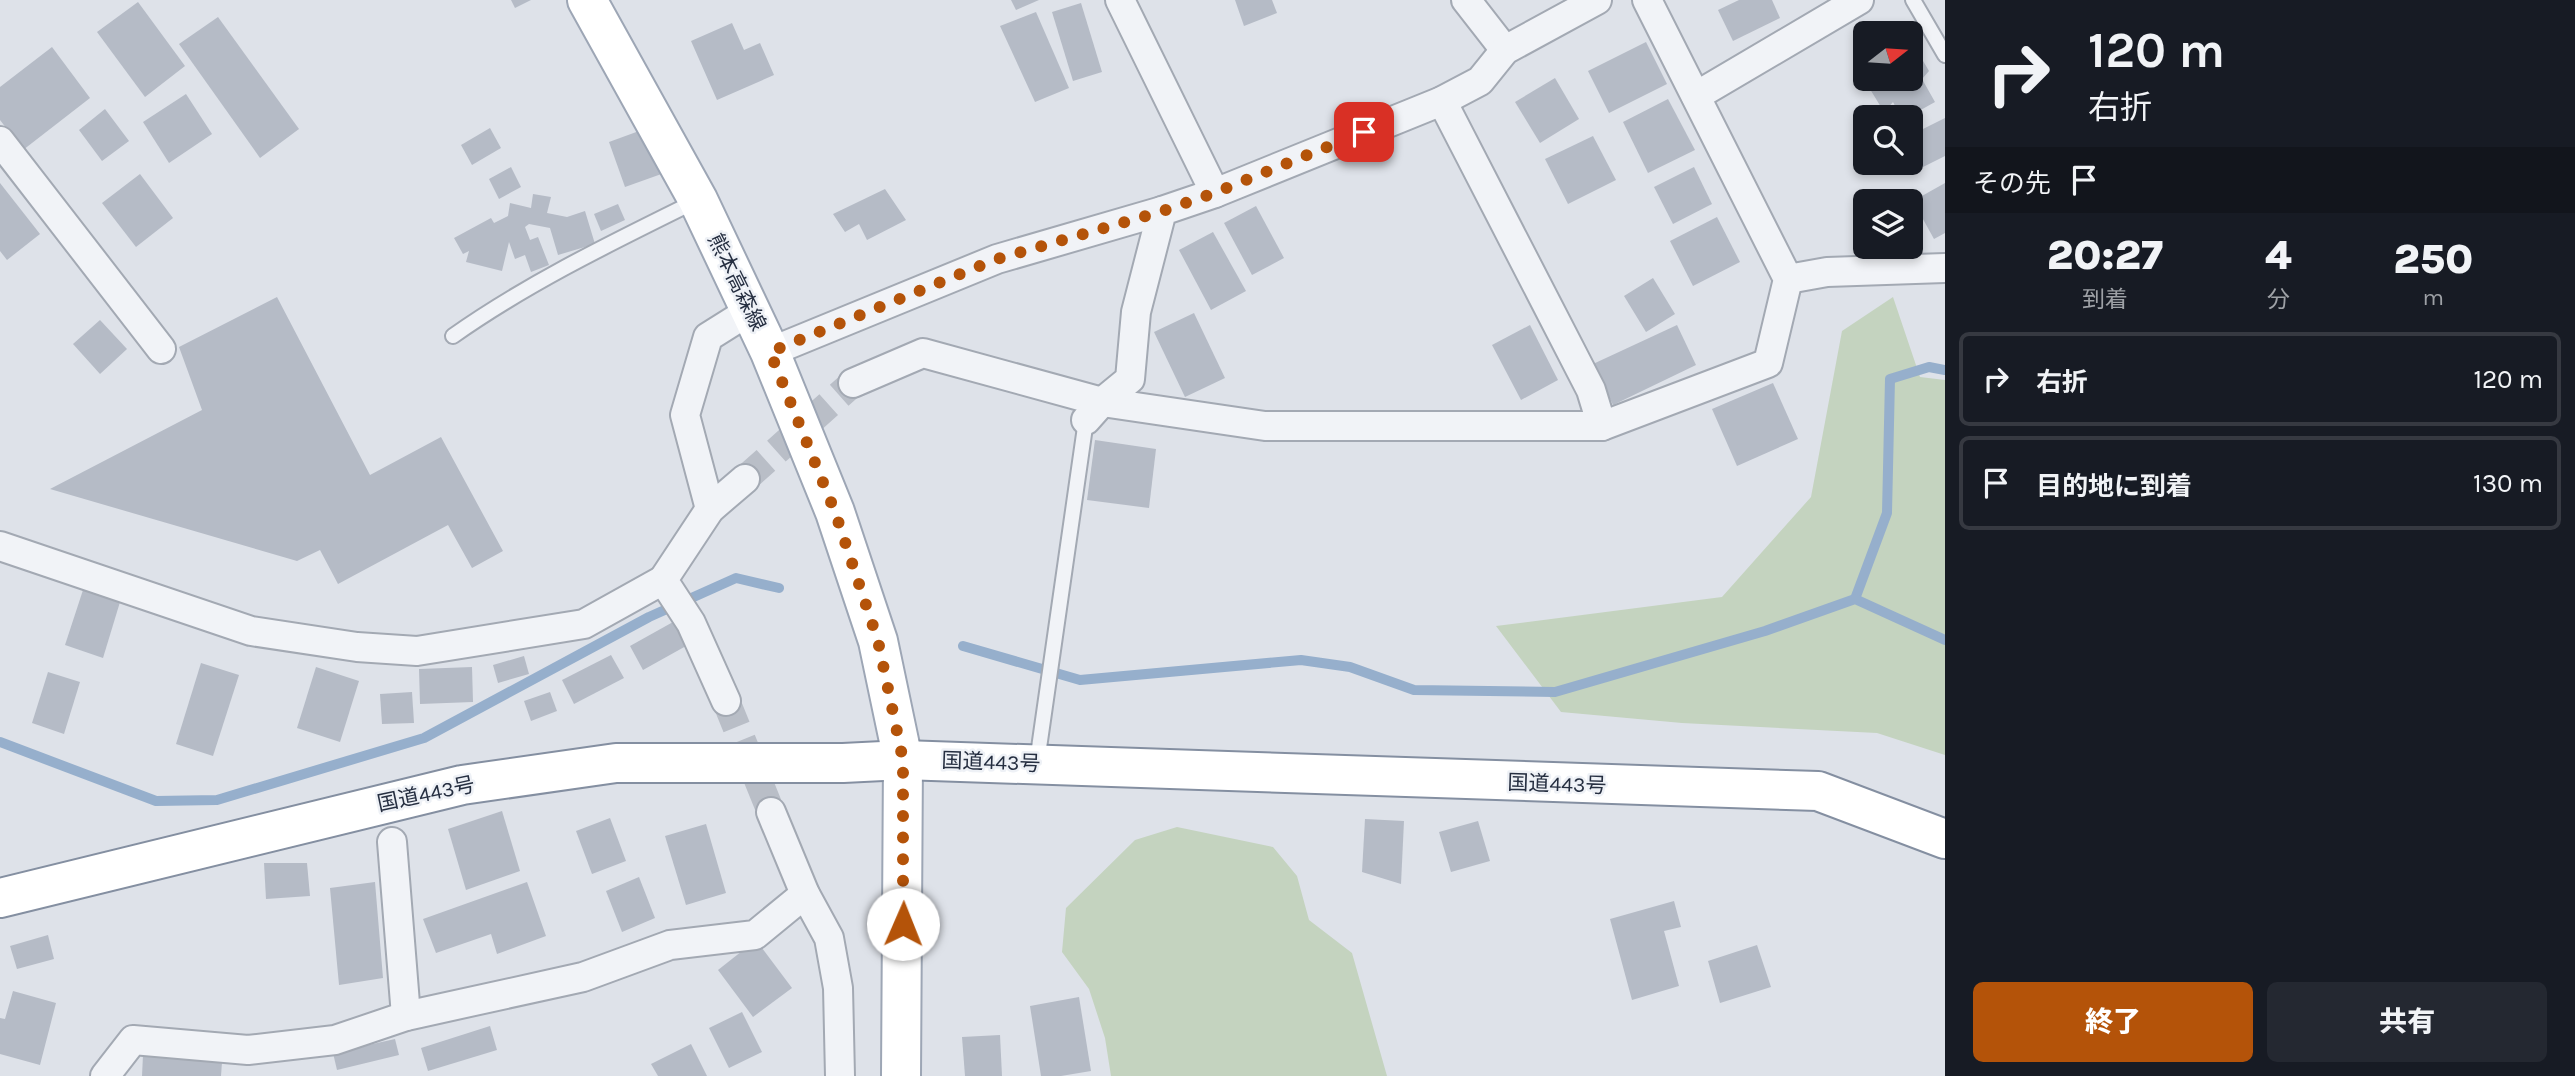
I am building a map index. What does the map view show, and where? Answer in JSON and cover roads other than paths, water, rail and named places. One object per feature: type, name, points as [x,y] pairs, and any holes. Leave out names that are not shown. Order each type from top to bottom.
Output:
[{"type":"main road","name":"熊本高森線","points":[[587,0],[698,200],[751,310],[835,512],[878,641],[903,760],[901,1076]]},
{"type":"main road","name":"国道443号","points":[[0,898],[461,785],[616,763],[842,763],[903,760],[1036,763],[1818,791],[1945,839]]},
{"type":"street","points":[[1120,0],[1214,193]]},
{"type":"street","points":[[1466,0],[1505,50]]},
{"type":"street","points":[[770,352],[997,259],[1163,211],[1214,193],[1443,101],[1480,81],[1505,50],[1597,0]]},
{"type":"street","points":[[853,383],[923,353],[1094,411],[1265,426],[1602,426],[1768,363],[1787,279],[1647,0]]},
{"type":"street","points":[[1696,96],[1859,0]]},
{"type":"street","points":[[1443,101],[1591,390],[1602,426]]},
{"type":"street","points":[[0,141],[161,349]]},
{"type":"street","points":[[1094,411],[1130,379],[1136,312],[1163,211]]},
{"type":"street","points":[[1787,279],[1827,272],[1945,268]]},
{"type":"street","points":[[710,509],[685,415],[708,337],[751,310]]},
{"type":"street","points":[[0,546],[251,631],[357,647],[417,651],[584,624],[667,585],[710,509],[744,479]]},
{"type":"street","points":[[667,585],[685,614],[726,701]]},
{"type":"street","points":[[771,812],[805,894],[829,938],[838,988],[840,1076]]},
{"type":"street","points":[[392,842],[406,1016]]},
{"type":"street","points":[[105,1076],[133,1040],[248,1050],[335,1040],[406,1016],[583,976],[670,945],[755,935],[805,894]]},
{"type":"lane","points":[[1913,0],[1945,55]]},
{"type":"lane","points":[[453,336],[495,307],[610,244],[698,200]]},
{"type":"lane","points":[[1036,763],[1094,411]]},
{"type":"waterway","points":[[1855,599],[1887,513],[1890,379],[1929,367],[1945,370]]},
{"type":"waterway","points":[[0,742],[156,801],[217,800],[424,738],[649,617],[736,578],[779,588]]},
{"type":"waterway","points":[[963,646],[1080,680],[1301,660],[1350,667],[1414,690],[1555,692],[1765,631],[1855,599],[1945,640]]},
{"type":"tunnel","points":[[745,479],[853,383]]},
{"type":"tunnel","points":[[726,701],[771,812]]}]
